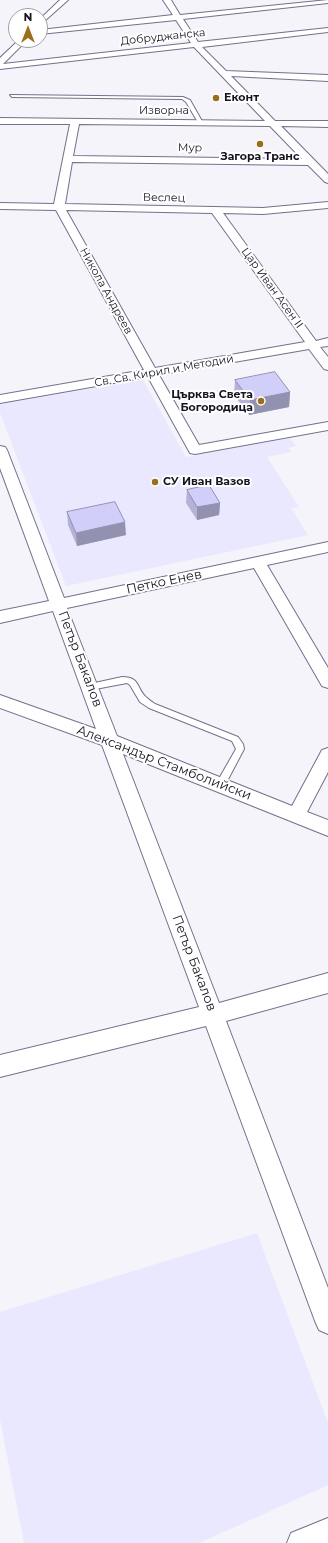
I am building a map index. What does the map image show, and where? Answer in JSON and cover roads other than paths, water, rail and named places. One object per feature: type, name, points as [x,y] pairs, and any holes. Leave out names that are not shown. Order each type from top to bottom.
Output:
[{"type":"street","points":[[48,16],[64,0]]},
{"type":"street","points":[[167,0],[196,45],[274,123],[328,180]]},
{"type":"street","points":[[48,31],[328,1]]},
{"type":"street","name":"Добруджанска","points":[[0,67],[328,30]]},
{"type":"street","points":[[0,63],[15,48]]},
{"type":"street","points":[[224,73],[328,78]]},
{"type":"street","name":"Изворна","points":[[0,121],[328,124]]},
{"type":"street","points":[[59,207],[75,122]]},
{"type":"street","name":"Мур","points":[[68,159],[311,162]]},
{"type":"street","name":"Веслец","points":[[0,206],[263,211],[328,205]]},
{"type":"street","name":"Никола Андреев","points":[[59,207],[195,450],[328,426]]},
{"type":"street","name":"Цар Иван Асен II","points":[[216,211],[328,366]]},
{"type":"street","name":"Св. Св. Кирил и Методий","points":[[0,399],[328,342]]},
{"type":"street","name":"Петър Бакалов","points":[[0,450],[328,1321]]},
{"type":"street","name":"Петко Енев","points":[[0,617],[328,547]]},
{"type":"street","points":[[258,562],[328,682]]},
{"type":"street","name":"Александър Стамболийски","points":[[0,701],[110,741],[221,784],[328,828]]},
{"type":"street","points":[[296,815],[328,754]]},
{"type":"street","points":[[0,1066],[213,1014],[328,983]]},
{"type":"street","points":[[302,1543],[328,1532]]},
{"type":"lane","points":[[12,96],[183,98],[188,101],[201,123]]},
{"type":"lane","points":[[90,687],[128,680],[133,683],[143,700],[152,706],[235,739],[239,744],[240,749],[221,784]]},
{"type":"place","name":"Еконт","points":[[216,98]]},
{"type":"place","name":"Загора Транс","points":[[260,144]]},
{"type":"place","name":"Църква Света Богородица","points":[[261,401]]},
{"type":"place","name":"СУ Иван Вазов","points":[[155,482]]}]
